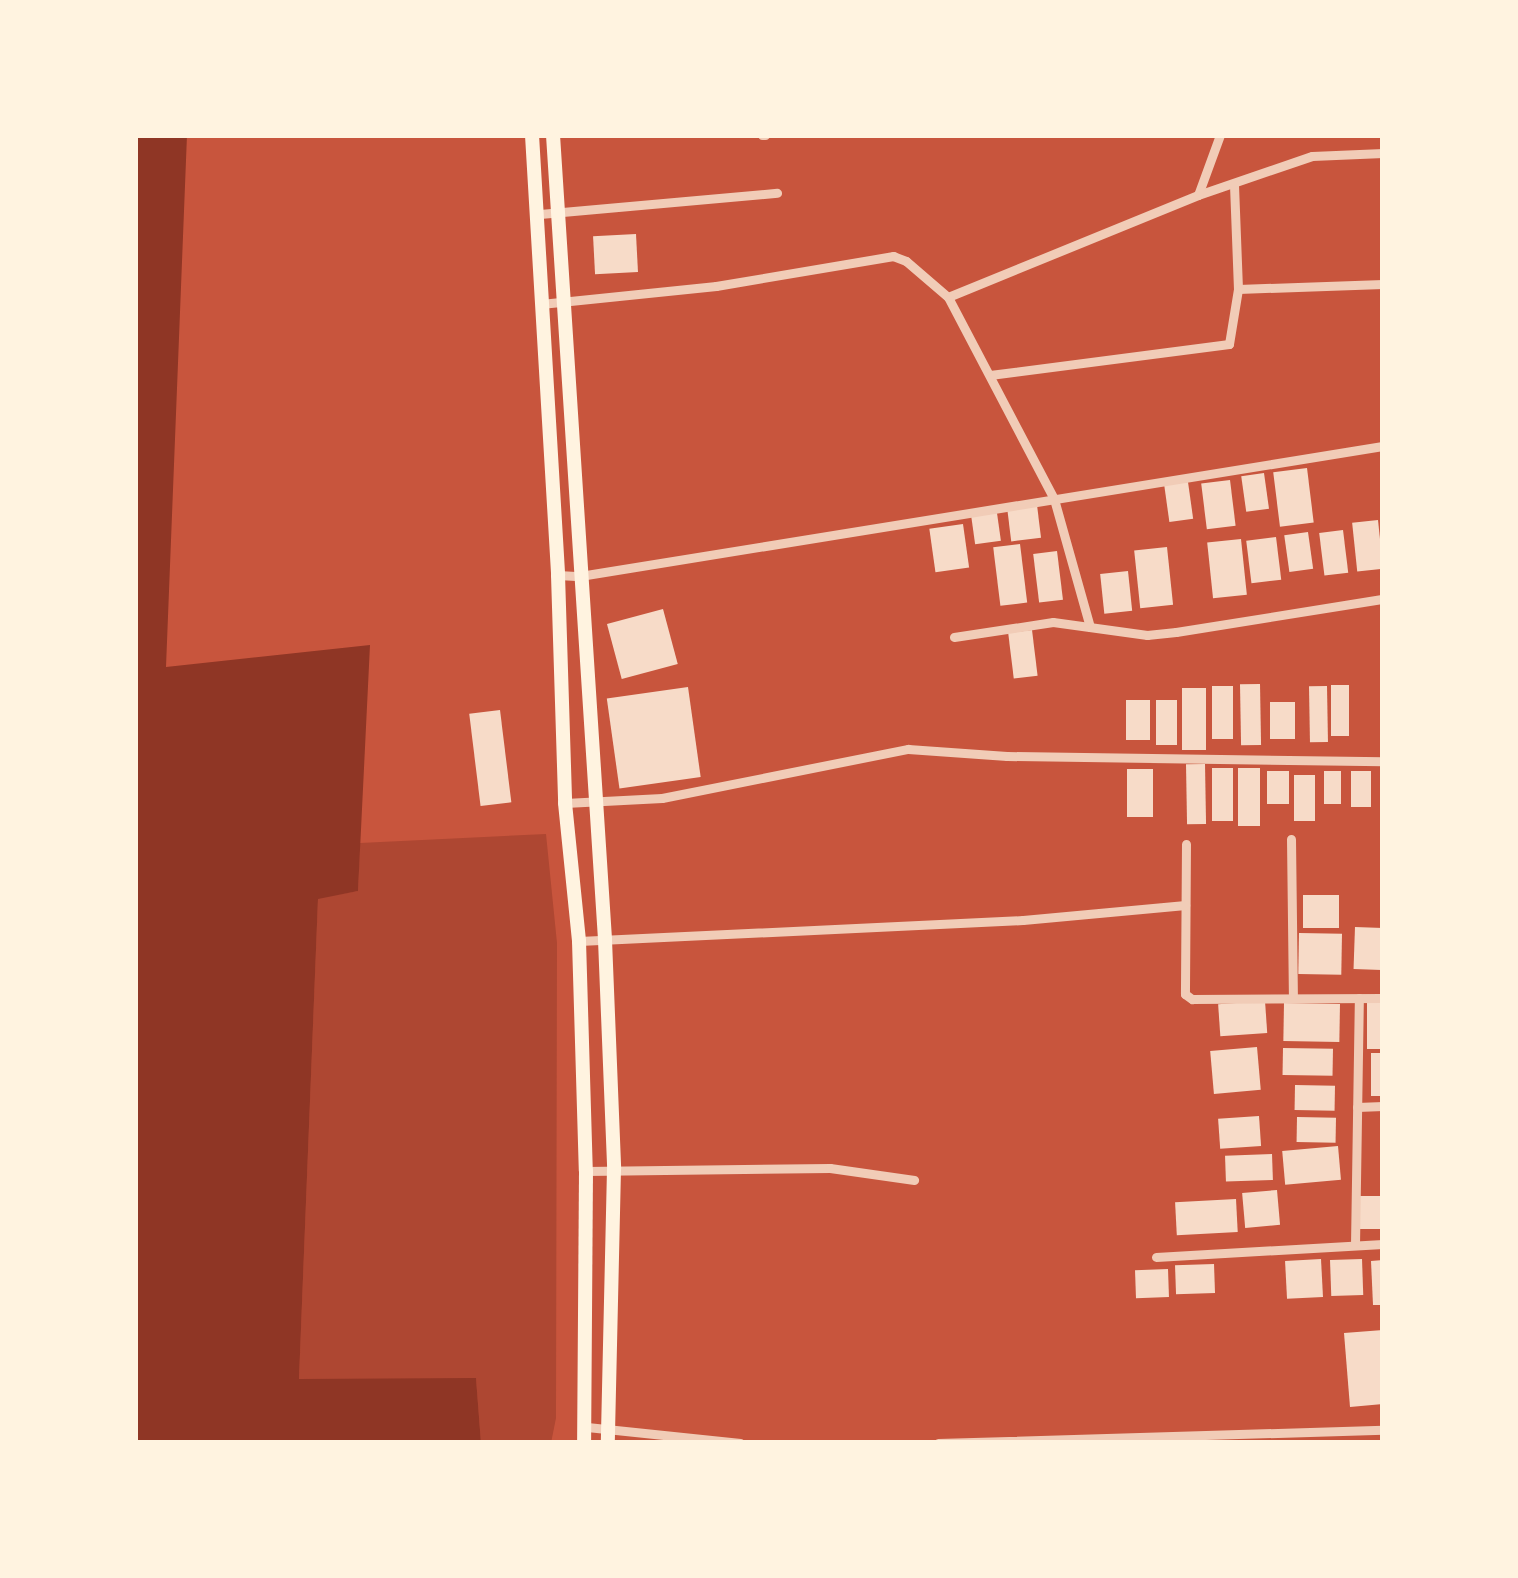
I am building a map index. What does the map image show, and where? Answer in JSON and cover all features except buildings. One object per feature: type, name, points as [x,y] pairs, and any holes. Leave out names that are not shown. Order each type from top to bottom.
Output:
[{"type":"main road","points":[[532,135],[558,575],[565,803],[579,941],[586,1172],[585,1435]]},
{"type":"main road","points":[[553,135],[605,940],[614,1169],[609,1437]]},
{"type":"street","points":[[1198,195],[1220,135]]},
{"type":"street","points":[[948,297],[1198,195],[1328,152],[1383,153]]},
{"type":"street","points":[[990,375],[1229,344],[1238,289],[1234,184]]},
{"type":"street","points":[[540,214],[777,194]]},
{"type":"street","points":[[542,304],[716,286],[893,256],[948,297],[990,375],[1054,499],[1090,627]]},
{"type":"street","points":[[1238,289],[1383,284]]},
{"type":"street","points":[[558,575],[580,576],[1383,446]]},
{"type":"street","points":[[954,637],[1053,622],[1176,632],[1383,598]]},
{"type":"street","points":[[565,803],[662,797],[908,749],[1006,756],[1383,761]]},
{"type":"street","points":[[1291,839],[1292,998]]},
{"type":"street","points":[[1186,844],[1186,994],[1192,999],[1383,998]]},
{"type":"street","points":[[579,941],[1023,920],[1185,905]]},
{"type":"street","points":[[1354,1245],[1359,998]]},
{"type":"street","points":[[1357,1107],[1383,1106]]},
{"type":"street","points":[[586,1172],[830,1168],[914,1180]]},
{"type":"street","points":[[1156,1257],[1383,1244]]},
{"type":"street","points":[[938,1443],[1334,1437],[1383,1430]]},
{"type":"street","points":[[585,1435],[740,1443]]},
{"type":"shaded area","points":[[135,135],[187,135],[166,667],[370,645],[358,891],[318,899],[299,1379],[476,1378],[481,1443],[135,1443]]},
{"type":"shaded area","points":[[546,834],[557,943],[556,1418],[551,1443],[481,1443],[476,1379],[299,1379],[318,898],[358,891],[360,843]]}]
